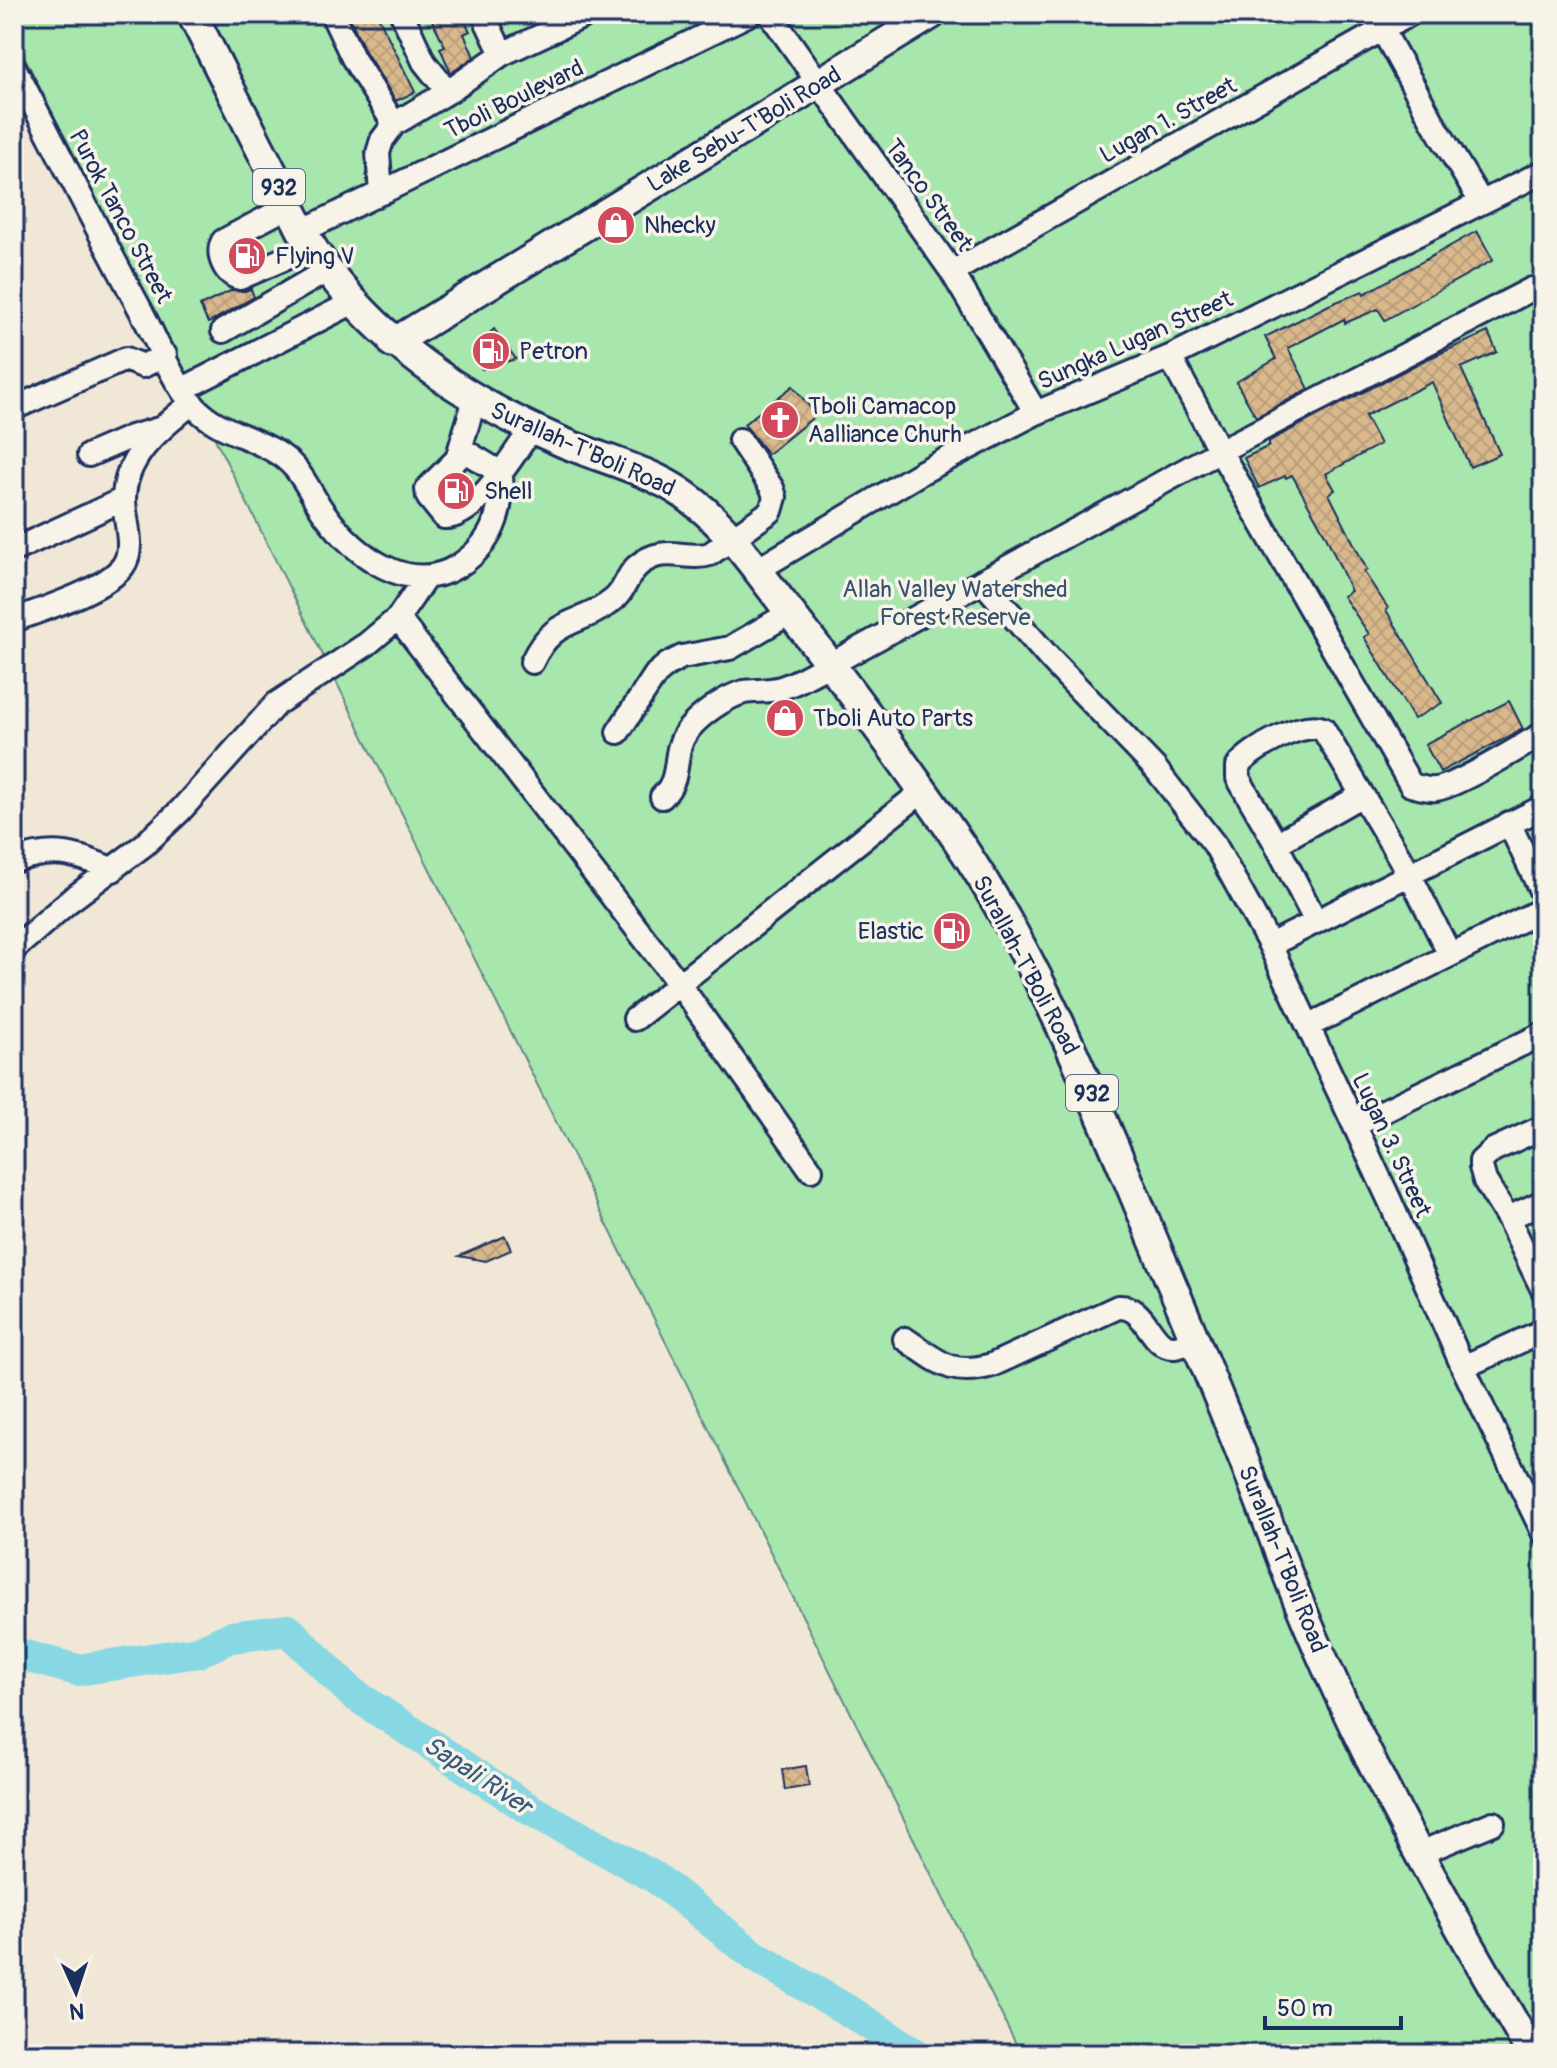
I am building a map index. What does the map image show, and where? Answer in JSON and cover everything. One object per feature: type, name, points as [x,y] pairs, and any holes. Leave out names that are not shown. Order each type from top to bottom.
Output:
[{"type":"main road","name":"932","points":[[192,14],[300,228],[328,270],[393,343]]},
{"type":"main road","name":"Lake Sebu-T'Boli Road","points":[[393,343],[932,14]]},
{"type":"main road","name":"Surallah-T'Boli Road","points":[[393,343],[475,399],[532,428],[680,491],[711,515],[831,664],[951,831],[999,907],[1048,996],[1093,1097],[1332,1681],[1382,1787],[1532,2054]]},
{"type":"street","points":[[332,14],[358,68],[402,119]]},
{"type":"street","points":[[402,14],[424,62],[448,92]]},
{"type":"street","points":[[483,14],[502,54]]},
{"type":"street","points":[[381,193],[378,153],[382,140],[402,119],[448,92],[502,54],[588,14]]},
{"type":"street","name":"Tboli Boulevard","points":[[300,228],[381,193],[749,14]]},
{"type":"street","name":"Tanco Street","points":[[770,14],[952,272],[1036,413]]},
{"type":"street","name":"Lugan 1. Street","points":[[952,272],[1379,22],[1410,14]]},
{"type":"street","points":[[1379,22],[1434,124],[1481,202]]},
{"type":"street","points":[[402,119],[424,62]]},
{"type":"street","name":"Purok Tanco Street","points":[[14,67],[187,396]]},
{"type":"street","name":"Sungka Lugan Street","points":[[757,570],[922,472],[1036,413],[1170,357],[1543,172]]},
{"type":"street","points":[[223,331],[328,270]]},
{"type":"street","points":[[662,797],[671,788],[676,776],[680,742],[689,728],[714,707],[747,692],[783,688],[831,664],[1220,451],[1532,289]]},
{"type":"street","points":[[14,620],[78,596],[114,575],[125,564],[129,549],[124,499],[131,466],[187,396],[354,302]]},
{"type":"street","points":[[14,408],[126,359],[143,366],[165,355]]},
{"type":"street","points":[[1170,357],[1220,451],[1411,785],[1437,789],[1454,783],[1543,734]]},
{"type":"street","points":[[187,396],[217,423],[283,456],[296,469],[324,513],[358,548],[385,569],[406,576],[426,577],[444,573],[458,566],[485,542],[500,512],[501,473]]},
{"type":"street","points":[[475,399],[461,449],[452,465],[427,486],[428,497],[441,516],[454,516],[479,499],[532,428]]},
{"type":"street","points":[[89,455],[159,429]]},
{"type":"street","points":[[532,662],[540,644],[564,623],[616,598],[628,574],[638,565],[655,556],[699,557],[710,554],[771,511],[775,497],[740,440]]},
{"type":"street","points":[[461,449],[501,473]]},
{"type":"street","points":[[14,550],[124,499]]},
{"type":"street","points":[[14,949],[68,902],[144,845],[180,811],[276,704],[367,644],[398,618],[426,577]]},
{"type":"street","name":"Lugan 3. Street","points":[[982,581],[1051,660],[1140,751],[1215,845],[1270,945],[1355,1125],[1463,1367],[1543,1532]]},
{"type":"street","points":[[618,732],[656,674],[668,664],[682,657],[730,648],[790,613]]},
{"type":"street","points":[[398,618],[680,985],[811,1170]]},
{"type":"street","points":[[1316,922],[1238,778],[1238,766],[1248,755],[1300,728],[1316,726],[1323,729],[1410,875],[1450,955]]},
{"type":"street","points":[[635,1019],[923,791]]},
{"type":"street","points":[[1276,844],[1362,795]]},
{"type":"street","points":[[1270,945],[1543,807]]},
{"type":"street","points":[[1509,823],[1543,895]]},
{"type":"street","points":[[14,861],[36,853],[60,852],[85,857],[113,870]]},
{"type":"street","points":[[1308,1026],[1543,909]]},
{"type":"street","points":[[1355,1125],[1543,1034]]},
{"type":"street","points":[[1543,1127],[1493,1150],[1481,1161],[1485,1181],[1508,1218],[1543,1290]]},
{"type":"street","points":[[1508,1218],[1543,1202]]},
{"type":"street","points":[[905,1339],[944,1365],[972,1371],[992,1365],[1118,1307],[1127,1306],[1136,1311],[1159,1341],[1167,1346],[1176,1347],[1194,1341]]},
{"type":"street","points":[[1463,1367],[1543,1331]]},
{"type":"street","points":[[1418,1854],[1493,1823]]},
{"type":"green space","name":"Allah Valley Watershed Forest Reserve","points":[[14,14],[1543,14],[1543,2054],[1021,2054],[14,36]]},
{"type":"building","points":[[348,14],[377,14],[415,92],[396,101],[365,51]]},
{"type":"building","points":[[429,14],[461,14],[470,31],[464,34],[474,57],[451,73],[440,48],[445,46]]},
{"type":"building","points":[[1477,231],[1493,260],[1385,320],[1378,309],[1345,323],[1344,319],[1288,348],[1309,389],[1256,417],[1236,382],[1276,359],[1265,337],[1329,305],[1363,291],[1364,294]]},
{"type":"building","points":[[250,243],[257,255],[240,263],[235,251]]},
{"type":"building","points":[[251,289],[254,297],[208,323],[200,306],[232,290]]},
{"type":"building","points":[[494,329],[516,359],[482,369],[473,350]]},
{"type":"building","points":[[1488,332],[1497,352],[1461,368],[1500,454],[1470,467],[1432,382],[1365,416],[1380,444],[1326,474],[1335,490],[1329,494],[1367,570],[1364,572],[1442,703],[1414,719],[1364,637],[1369,634],[1343,596],[1351,591],[1326,536],[1292,475],[1259,488],[1244,458],[1269,446],[1269,441],[1423,361]]},
{"type":"building","name":"Tboli Camacop Aalliance Churh","points":[[793,386],[816,415],[768,454],[744,424]]},
{"type":"building","points":[[463,472],[473,485],[450,502],[443,493]]},
{"type":"building","points":[[1509,701],[1523,729],[1440,772],[1425,744]]},
{"type":"building","points":[[505,1236],[511,1250],[486,1261],[459,1256]]},
{"type":"building","points":[[806,1766],[809,1786],[785,1790],[782,1770]]},
{"type":"waterway","name":"Sapali River","points":[[14,1653],[77,1670],[198,1652],[231,1637],[288,1630],[352,1693],[529,1809],[656,1878],[756,1957],[916,2054]]},
{"type":"place","name":"Nhecky","points":[[616,225]]},
{"type":"place","name":"Flying V","points":[[247,256]]},
{"type":"place","name":"Petron","points":[[491,351]]},
{"type":"place","name":"Tboli Camacop Aalliance Churh","points":[[780,420]]},
{"type":"place","name":"Shell","points":[[456,491]]},
{"type":"place","name":"Tboli Auto Parts","points":[[785,718]]},
{"type":"place","name":"Elastic","points":[[952,931]]}]
